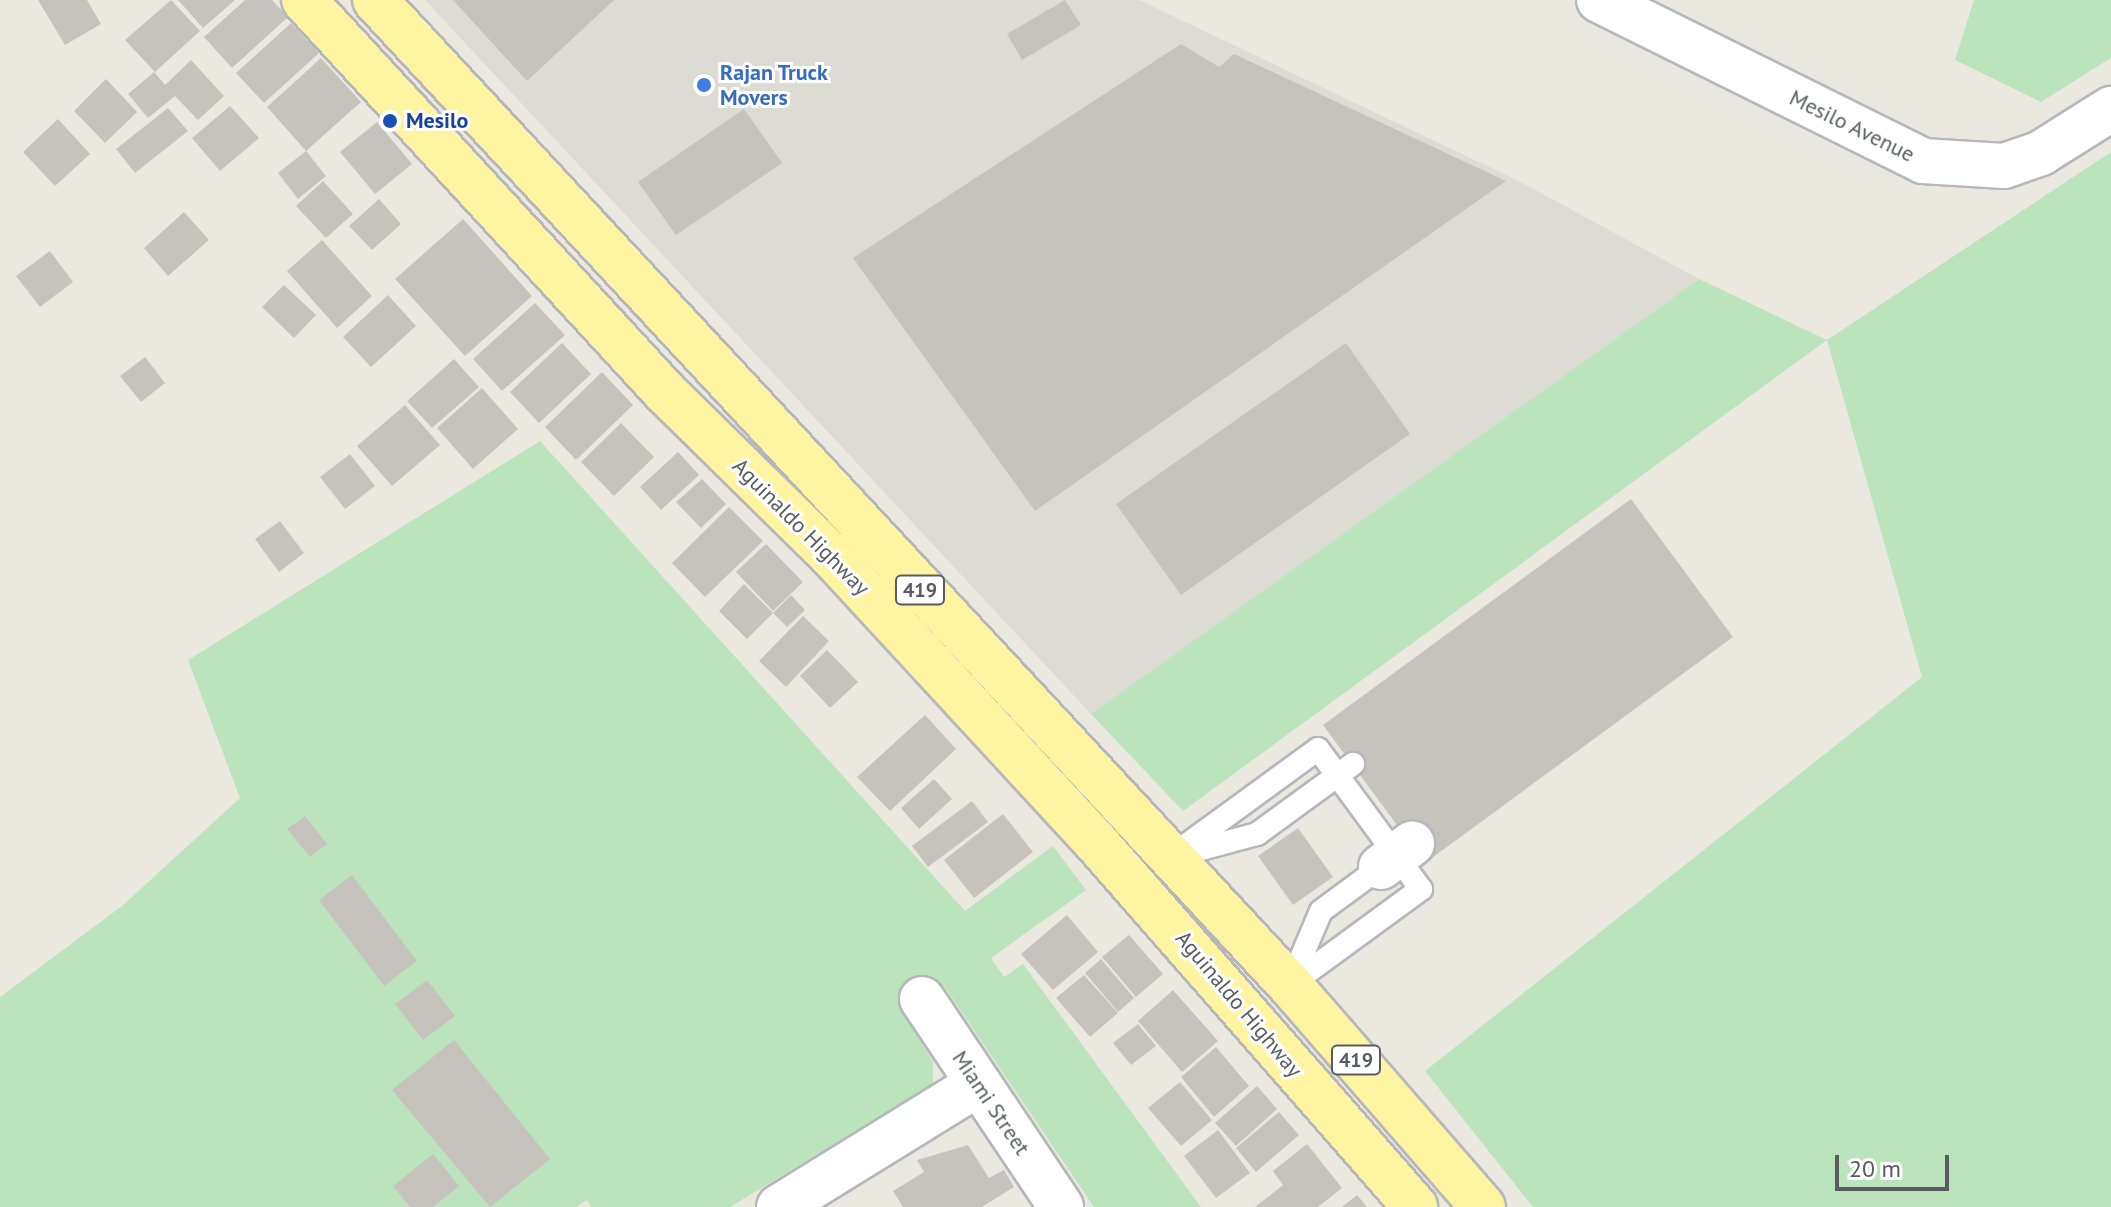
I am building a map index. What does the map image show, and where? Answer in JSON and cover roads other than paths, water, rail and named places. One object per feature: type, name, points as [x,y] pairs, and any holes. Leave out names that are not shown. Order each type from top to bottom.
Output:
[{"type":"main road","name":"Aguinaldo Highway","points":[[304,0],[664,391],[983,719],[1415,1207]]},
{"type":"main road","name":"Aguinaldo Highway","points":[[375,0],[1290,985],[1483,1207]]},
{"type":"main road","points":[[1247,1017],[1290,985]]},
{"type":"street","name":"Mesilo Avenue","points":[[1599,0],[1923,161],[2004,166],[2065,138],[2111,109]]},
{"type":"street","name":"Miami Street","points":[[922,999],[1061,1207]]},
{"type":"street","points":[[779,1207],[978,1084]]},
{"type":"lane","points":[[1170,857],[1318,749],[1421,889],[1290,985]]},
{"type":"lane","points":[[1170,857],[1257,834],[1353,764]]},
{"type":"lane","points":[[1290,985],[1321,911],[1396,856]]},
{"type":"place","name":"Rajan Truck Movers","points":[[704,85]]},
{"type":"place","name":"Mesilo","points":[[390,121]]}]
